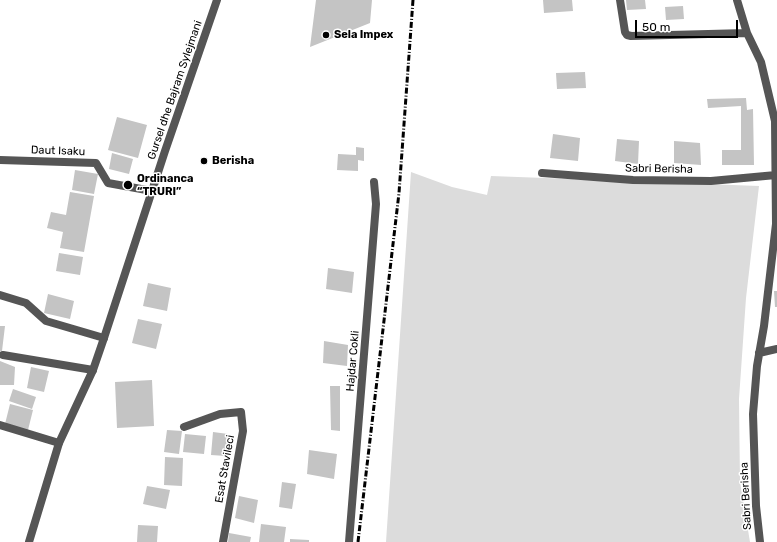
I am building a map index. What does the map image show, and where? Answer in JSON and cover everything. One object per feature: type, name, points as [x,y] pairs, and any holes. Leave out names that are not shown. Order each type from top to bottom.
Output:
[{"type":"street","name":"Gursel dhe Bajram Sylejmani","points":[[29,542],[59,443],[93,370],[217,0]]},
{"type":"street","points":[[620,0],[625,32],[631,36],[747,33]]},
{"type":"street","name":"Sabri Berisha","points":[[736,0],[747,33],[761,62],[775,121],[776,224],[759,353],[753,414],[756,506],[760,542]]},
{"type":"street","name":"Daut Isaku","points":[[0,160],[96,163],[108,182],[152,191]]},
{"type":"street","name":"Sabri Berisha","points":[[542,173],[633,180],[711,181],[776,175]]},
{"type":"street","name":"Hajdar Cokli","points":[[349,542],[376,204],[374,182]]},
{"type":"street","points":[[768,292],[777,289]]},
{"type":"street","points":[[0,295],[26,303],[46,321],[104,338]]},
{"type":"street","points":[[759,353],[777,349]]},
{"type":"street","points":[[3,355],[93,370]]},
{"type":"street","name":"Esat Stavileci","points":[[184,427],[220,414],[241,412],[243,431],[223,542]]},
{"type":"street","points":[[0,425],[59,443]]},
{"type":"shaded area","points":[[411,172],[452,187],[487,195],[491,176],[759,186],[746,298],[739,399],[740,482],[750,542],[386,542]]},
{"type":"building","name":"Sela Impex","points":[[316,0],[372,0],[370,23],[310,47]]},
{"type":"building","points":[[543,0],[572,0],[573,11],[544,13]]},
{"type":"building","points":[[626,0],[645,0],[646,9],[627,10]]},
{"type":"building","points":[[683,6],[684,19],[666,20],[665,7]]},
{"type":"building","points":[[585,72],[586,88],[557,89],[556,73]]},
{"type":"building","points":[[746,98],[747,110],[753,109],[754,165],[722,165],[722,150],[741,150],[741,106],[708,108],[707,99]]},
{"type":"building","points":[[117,117],[147,125],[138,158],[108,150]]},
{"type":"building","points":[[553,134],[580,138],[578,161],[550,158]]},
{"type":"building","points":[[617,139],[639,141],[638,164],[615,161]]},
{"type":"building","points":[[674,141],[700,143],[701,165],[674,163]]},
{"type":"building","points":[[356,147],[364,148],[364,161],[358,160],[358,171],[337,170],[338,154],[356,155]]},
{"type":"building","points":[[112,153],[133,159],[129,174],[109,169]]},
{"type":"building","points":[[75,170],[98,174],[94,194],[72,190]]},
{"type":"building","points":[[70,192],[94,196],[84,252],[60,248],[63,232],[47,228],[51,212],[66,215]]},
{"type":"building","points":[[59,253],[83,257],[80,275],[56,271]]},
{"type":"building","points":[[328,268],[354,272],[352,293],[326,289]]},
{"type":"building","points":[[148,283],[171,288],[167,311],[143,306]]},
{"type":"building","points":[[774,291],[777,291],[777,307],[775,307]]},
{"type":"building","points":[[48,294],[74,301],[70,319],[44,313]]},
{"type":"building","points":[[138,319],[162,324],[156,349],[132,343]]},
{"type":"building","points":[[0,326],[5,326],[2,351],[0,351]]},
{"type":"building","points":[[324,341],[348,345],[347,366],[323,363]]},
{"type":"building","points":[[0,361],[15,367],[14,385],[0,385]]},
{"type":"building","points":[[31,367],[49,371],[44,392],[27,388]]},
{"type":"building","points":[[152,380],[154,426],[117,428],[115,382]]},
{"type":"building","points":[[330,386],[340,386],[340,431],[331,430]]},
{"type":"building","points":[[13,389],[36,397],[32,409],[9,401]]},
{"type":"building","points":[[10,404],[33,410],[28,430],[5,424]]},
{"type":"building","points":[[167,430],[182,431],[179,454],[164,452]]},
{"type":"building","points":[[213,432],[228,434],[226,456],[211,455]]},
{"type":"building","points":[[185,434],[206,436],[204,454],[183,452]]},
{"type":"building","points":[[309,450],[337,454],[334,479],[307,474]]},
{"type":"building","points":[[165,457],[183,458],[182,486],[164,485]]},
{"type":"building","points":[[282,482],[296,484],[292,509],[279,507]]},
{"type":"building","points":[[147,486],[170,490],[166,509],[143,504]]},
{"type":"building","points":[[239,496],[258,500],[254,523],[235,518]]},
{"type":"building","points":[[261,524],[286,527],[284,542],[259,542]]},
{"type":"building","points":[[138,525],[158,526],[157,542],[137,542]]},
{"type":"building","points":[[229,533],[251,537],[250,542],[228,542]]},
{"type":"building","points":[[290,539],[309,540],[309,542],[290,542]]},
{"type":"railway","points":[[358,542],[399,193],[413,0]]},
{"type":"place","name":"Sela Impex","points":[[326,35]]},
{"type":"place","name":"Berisha","points":[[204,161]]},
{"type":"place","name":"Ordinanca “TRURI”","points":[[128,185]]}]
